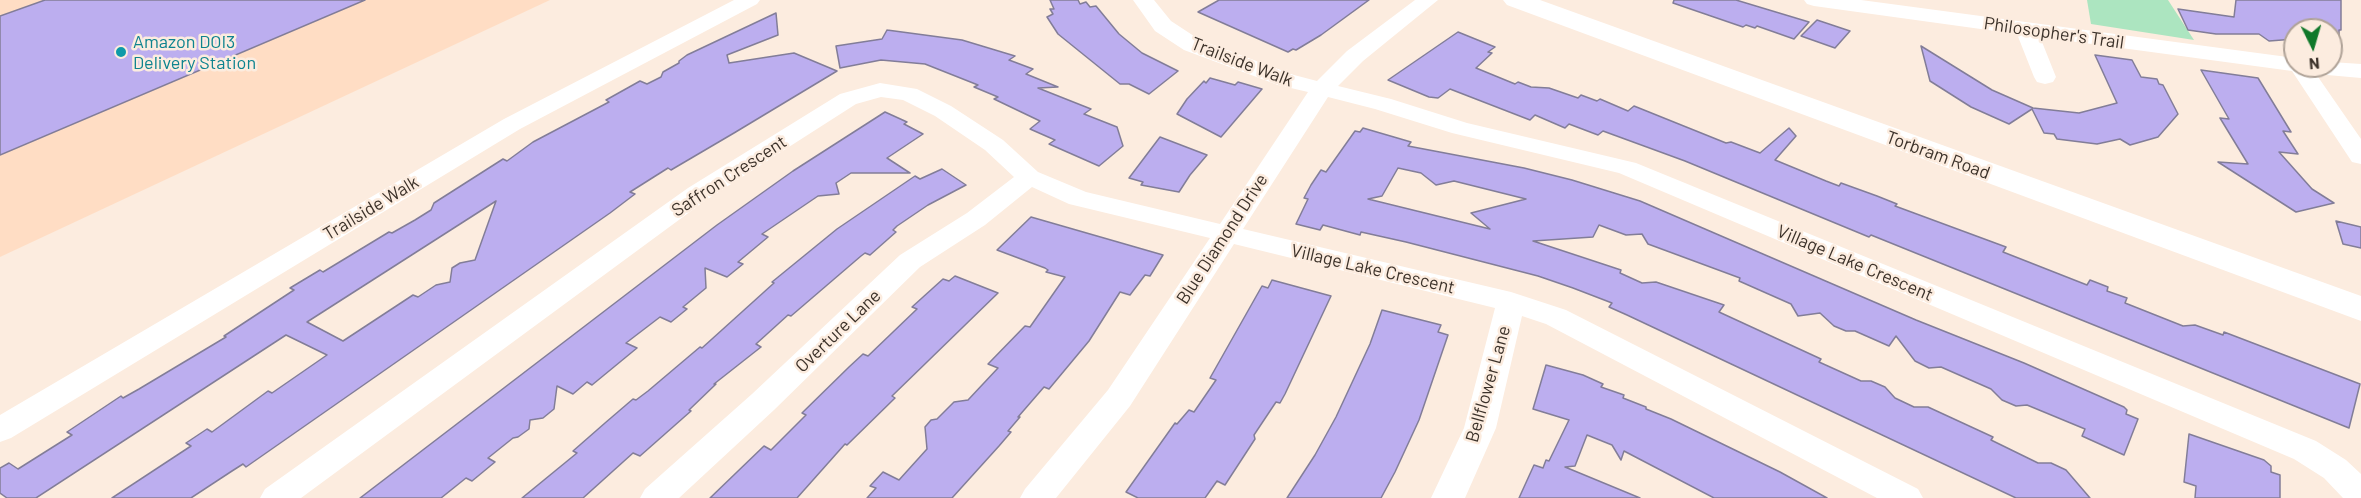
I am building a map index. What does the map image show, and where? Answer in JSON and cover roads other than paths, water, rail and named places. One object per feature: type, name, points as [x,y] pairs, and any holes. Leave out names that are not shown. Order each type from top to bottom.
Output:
[{"type":"main road","name":"Torbram Road","points":[[1516,0],[2361,309]]},
{"type":"street","name":"Trailside Walk","points":[[0,430],[512,124],[750,0]]},
{"type":"street","name":"Trailside Walk","points":[[1143,0],[1162,26],[1192,45],[1286,80],[1322,88]]},
{"type":"street","name":"Blue Diamond Drive","points":[[1037,498],[1119,398],[1322,88],[1355,56],[1428,0]]},
{"type":"street","name":"Philosopher's Trail","points":[[1814,0],[2283,63]]},
{"type":"street","points":[[1972,0],[1980,23]]},
{"type":"street","points":[[2025,29],[2045,77]]},
{"type":"street","points":[[2343,69],[2361,71]]},
{"type":"street","points":[[2308,78],[2361,157]]},
{"type":"street","name":"Village Lake Crescent","points":[[1322,88],[1460,128],[1627,168],[2305,450],[2335,469],[2360,494],[2360,498]]},
{"type":"street","name":"Saffron Crescent","points":[[277,498],[698,194],[848,99],[880,90],[909,94],[943,111],[994,145],[1029,177],[1078,198],[1225,234]]},
{"type":"street","name":"Overture Lane","points":[[657,498],[763,402],[910,261],[976,219],[1029,177]]},
{"type":"street","name":"Village Lake Crescent","points":[[1225,234],[1511,302],[1556,317],[1906,498]]},
{"type":"street","name":"Bellflower Lane","points":[[1448,498],[1480,428],[1511,302]]},
{"type":"place","name":"Amazon DOI3 Delivery Station","points":[[121,52]]}]
